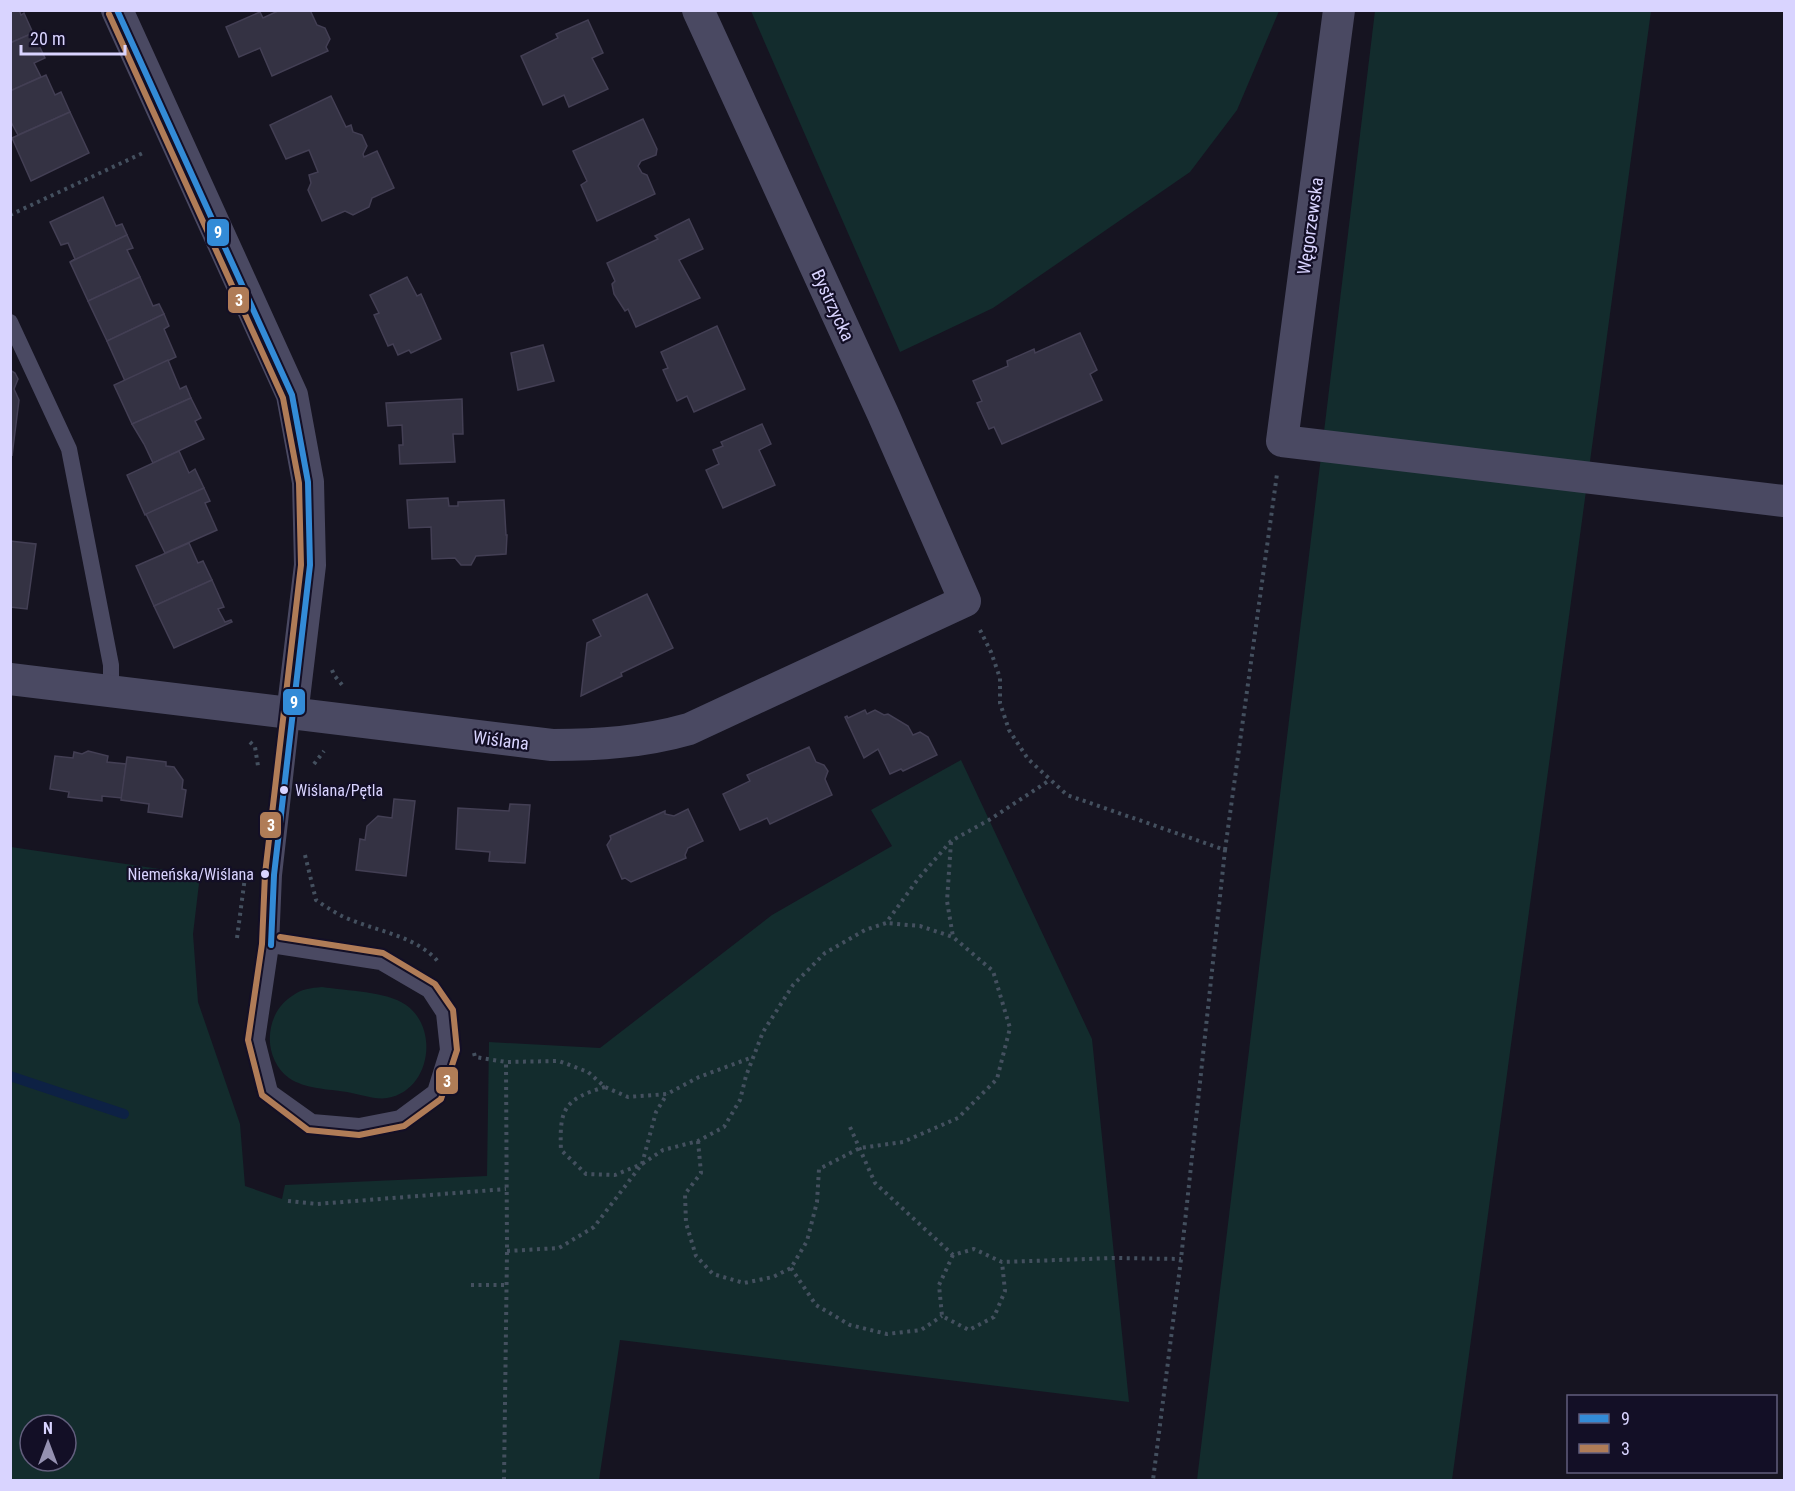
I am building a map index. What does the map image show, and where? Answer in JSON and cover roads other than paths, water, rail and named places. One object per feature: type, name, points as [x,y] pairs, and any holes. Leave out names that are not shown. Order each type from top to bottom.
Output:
[{"type":"street","points":[[117,10],[292,395],[308,482],[310,565],[292,715]]},
{"type":"street","name":"Bystrzycka","points":[[698,10],[883,414],[965,601]]},
{"type":"street","name":"Węgorzewska","points":[[1339,10],[1282,441],[1785,501]]},
{"type":"street","name":"Wiślana","points":[[10,679],[552,746],[597,745],[659,737],[689,729],[965,601]]},
{"type":"lane","points":[[10,322],[69,449],[111,665],[111,680]]},
{"type":"lane","points":[[272,945],[381,962],[429,990],[444,1013],[448,1050],[435,1092],[400,1118],[359,1126],[312,1122],[270,1092],[256,1040],[272,945],[274,875],[292,715]]},
{"type":"waterway","points":[[10,1076],[124,1114]]},
{"type":"place","name":"Wiślana/Pętla","points":[[284,790]]},
{"type":"place","name":"Niemeńska/Wiślana","points":[[265,874]]}]
